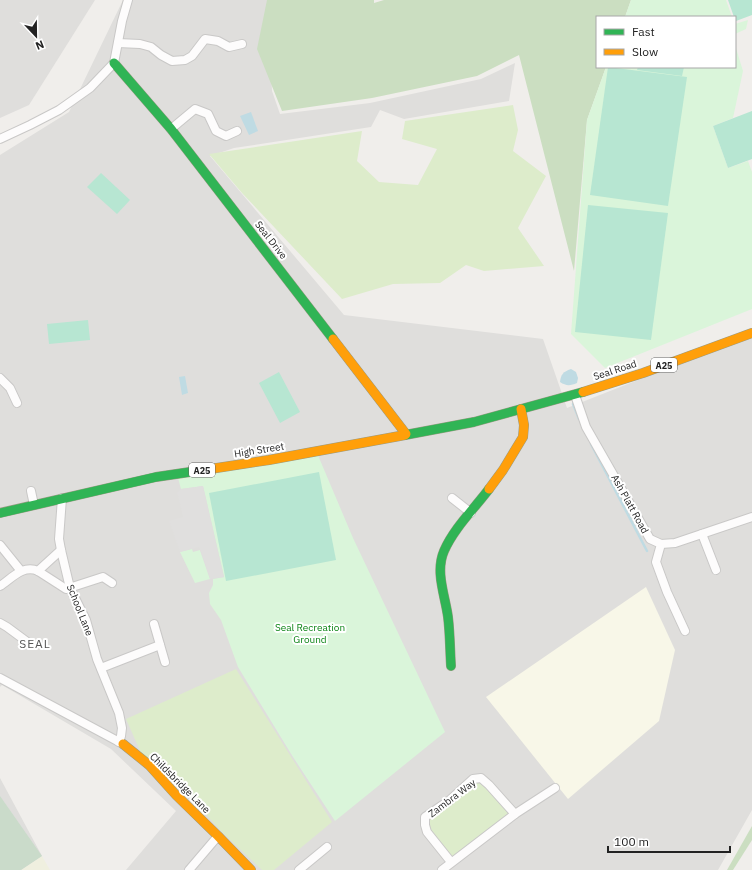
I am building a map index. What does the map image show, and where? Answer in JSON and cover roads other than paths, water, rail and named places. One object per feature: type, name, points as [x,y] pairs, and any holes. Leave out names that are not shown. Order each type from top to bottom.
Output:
[{"type":"main road","name":"Seal Drive","points":[[114,63],[171,130],[406,434]]},
{"type":"main road","name":"Seal Road","points":[[575,395],[643,373],[752,333]]},
{"type":"main road","name":"High Street","points":[[0,513],[163,476],[270,460],[406,434],[425,432],[575,395]]},
{"type":"main road","points":[[450,666],[448,618],[442,593],[441,560],[443,553],[450,542],[491,487],[522,438],[525,428],[521,409]]},
{"type":"main road","name":"Childsbridge Lane","points":[[121,743],[149,765],[176,795],[251,870]]},
{"type":"street","points":[[0,139],[30,126],[59,110],[90,88],[114,63],[122,21],[128,0]]},
{"type":"street","points":[[118,43],[151,46],[161,56],[172,61],[185,60],[192,56],[205,39],[218,41],[229,47],[242,44]]},
{"type":"street","points":[[171,130],[195,109],[208,114],[216,131],[226,136],[237,131]]},
{"type":"street","points":[[0,378],[10,388],[17,403]]},
{"type":"street","name":"Ash Platt Road","points":[[575,395],[586,427],[650,539],[661,544]]},
{"type":"street","points":[[31,492],[34,505]]},
{"type":"street","name":"School Lane","points":[[62,498],[59,536],[70,588],[88,625],[96,654],[120,718],[122,729],[120,738],[121,743]]},
{"type":"street","points":[[452,498],[471,513]]},
{"type":"street","points":[[685,631],[667,592],[656,562],[661,544],[675,543],[752,517]]},
{"type":"street","points":[[702,534],[716,570]]},
{"type":"street","points":[[0,545],[20,571]]},
{"type":"street","points":[[38,571],[61,550]]},
{"type":"street","points":[[0,586],[20,571],[32,569],[38,571],[66,589],[103,578],[112,583]]},
{"type":"street","points":[[0,623],[30,644]]},
{"type":"street","points":[[154,624],[165,662]]},
{"type":"street","points":[[101,668],[160,645]]},
{"type":"street","name":"Childsbridge Lane","points":[[0,678],[121,743]]},
{"type":"street","name":"Zambra Way","points":[[451,862],[427,832],[425,825],[426,817],[450,800],[474,779],[481,778],[515,814]]},
{"type":"street","points":[[442,870],[515,814],[555,788]]},
{"type":"street","points":[[190,870],[218,836]]},
{"type":"street","points":[[299,870],[327,847]]},
{"type":"water","points":[[251,112],[258,131],[249,135],[240,116]]},
{"type":"water","points":[[571,369],[576,372],[578,378],[577,383],[568,385],[560,382],[563,374]]},
{"type":"water","points":[[185,376],[188,393],[182,395],[179,377]]},
{"type":"waterway","points":[[574,400],[573,404],[579,419]]},
{"type":"waterway","points":[[591,444],[647,551]]},
{"type":"district","name":"SEAL","points":[[35,643]]},
{"type":"park label","name":"Seal Recreation Ground","points":[[310,632]]}]
